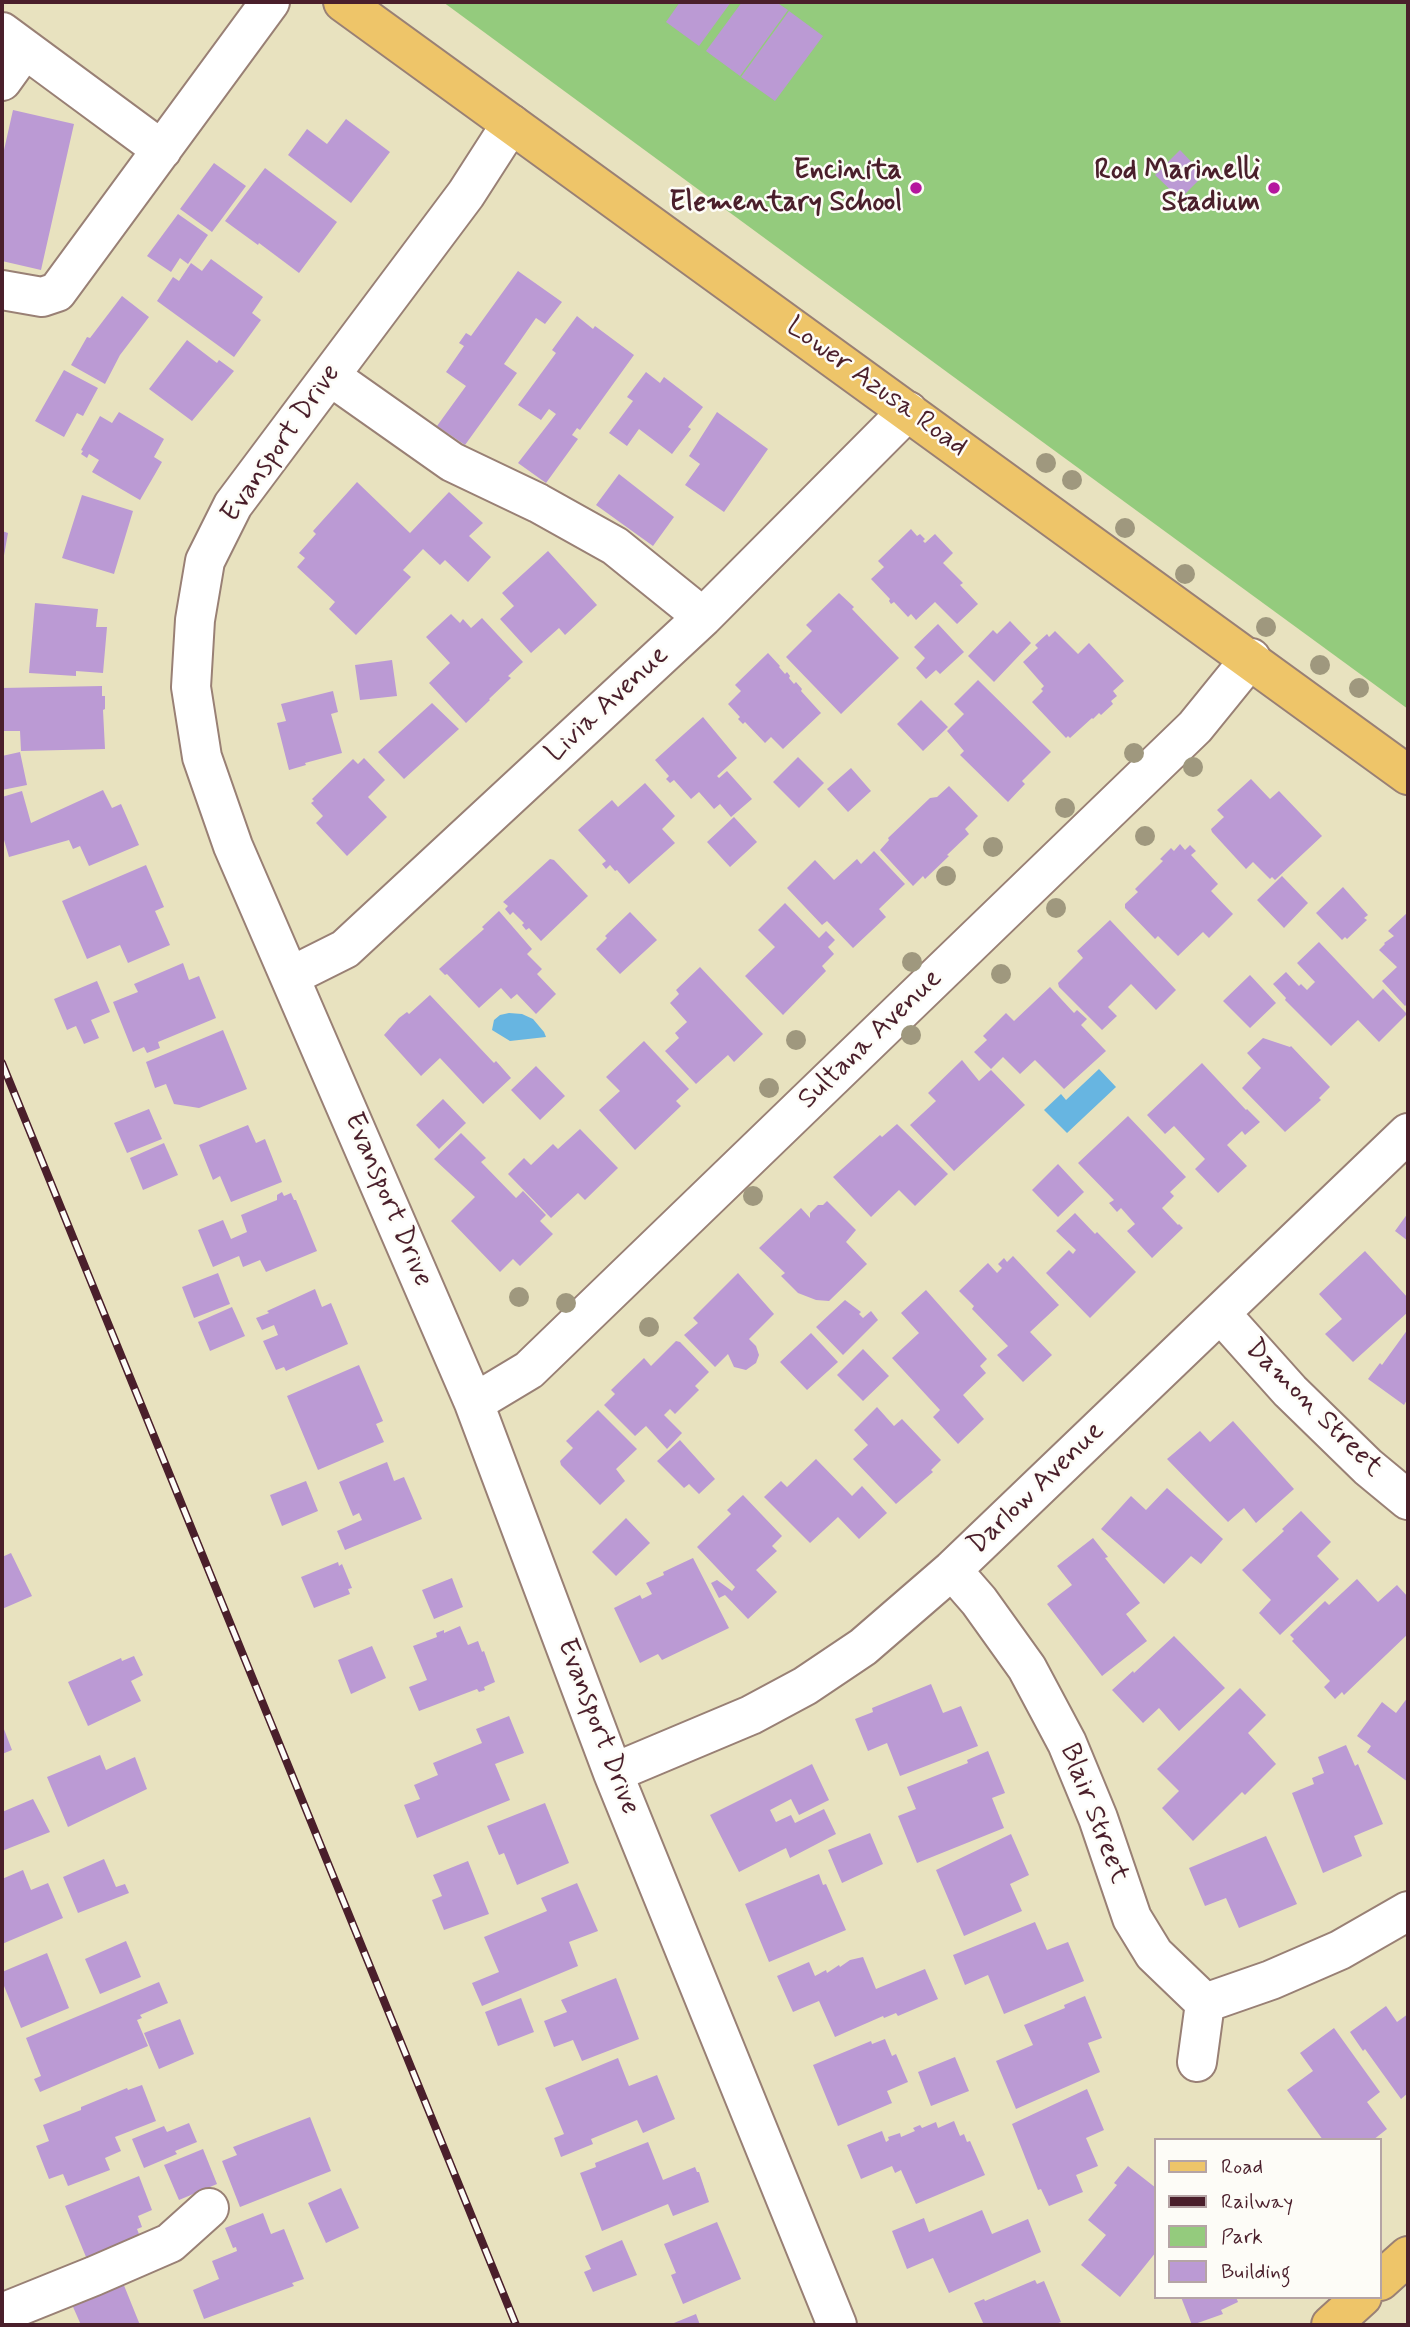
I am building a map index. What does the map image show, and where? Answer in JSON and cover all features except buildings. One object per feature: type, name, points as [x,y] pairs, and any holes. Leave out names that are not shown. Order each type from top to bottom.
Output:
[{"type":"main road","name":"Lower Azusa Road","points":[[343,2],[1251,658],[1408,775]]},
{"type":"main road","points":[[1382,2279],[1408,2256]]},
{"type":"main road","points":[[1331,2325],[1360,2299]]},
{"type":"street","points":[[2,290],[42,297],[57,292],[270,2]]},
{"type":"street","points":[[2,81],[13,41],[162,150]]},
{"type":"street","name":"Evansport Drive","points":[[511,124],[466,194],[233,505],[205,561],[195,620],[191,687],[202,757],[233,846],[474,1404],[613,1773],[837,2325]]},
{"type":"street","points":[[330,376],[452,462],[538,503],[615,546],[703,617]]},
{"type":"street","name":"Livia Avenue","points":[[290,976],[345,949],[703,617],[908,411]]},
{"type":"street","name":"Sultana Avenue","points":[[474,1404],[529,1370],[1195,727],[1251,658]]},
{"type":"street","name":"Darlow Avenue","points":[[613,1773],[751,1715],[805,1686],[863,1647],[952,1570],[1408,1133]]},
{"type":"street","name":"Damon Street","points":[[1221,1314],[1290,1391],[1368,1467],[1408,1500]]},
{"type":"street","name":"Blair Street","points":[[952,1570],[979,1601],[1027,1668],[1067,1743],[1098,1818],[1132,1918],[1154,1954],[1205,2003]]},
{"type":"street","points":[[1197,2062],[1205,2003],[1272,1980],[1340,1950],[1408,1911]]},
{"type":"street","points":[[2,2313],[170,2243],[209,2208]]},
{"type":"green space","points":[[443,2],[1408,2],[1408,709],[951,375]]},
{"type":"water","points":[[509,1013],[522,1014],[533,1019],[546,1037],[510,1041],[492,1030],[494,1020]]},
{"type":"water","points":[[1099,1069],[1116,1087],[1067,1133],[1044,1110],[1061,1094],[1066,1100]]},
{"type":"railway","points":[[2,1063],[516,2325]]},
{"type":"place","name":"Encinita Elementary School","points":[[916,188]]},
{"type":"place","name":"Rod Marinelli Stadium","points":[[1274,188]]}]
